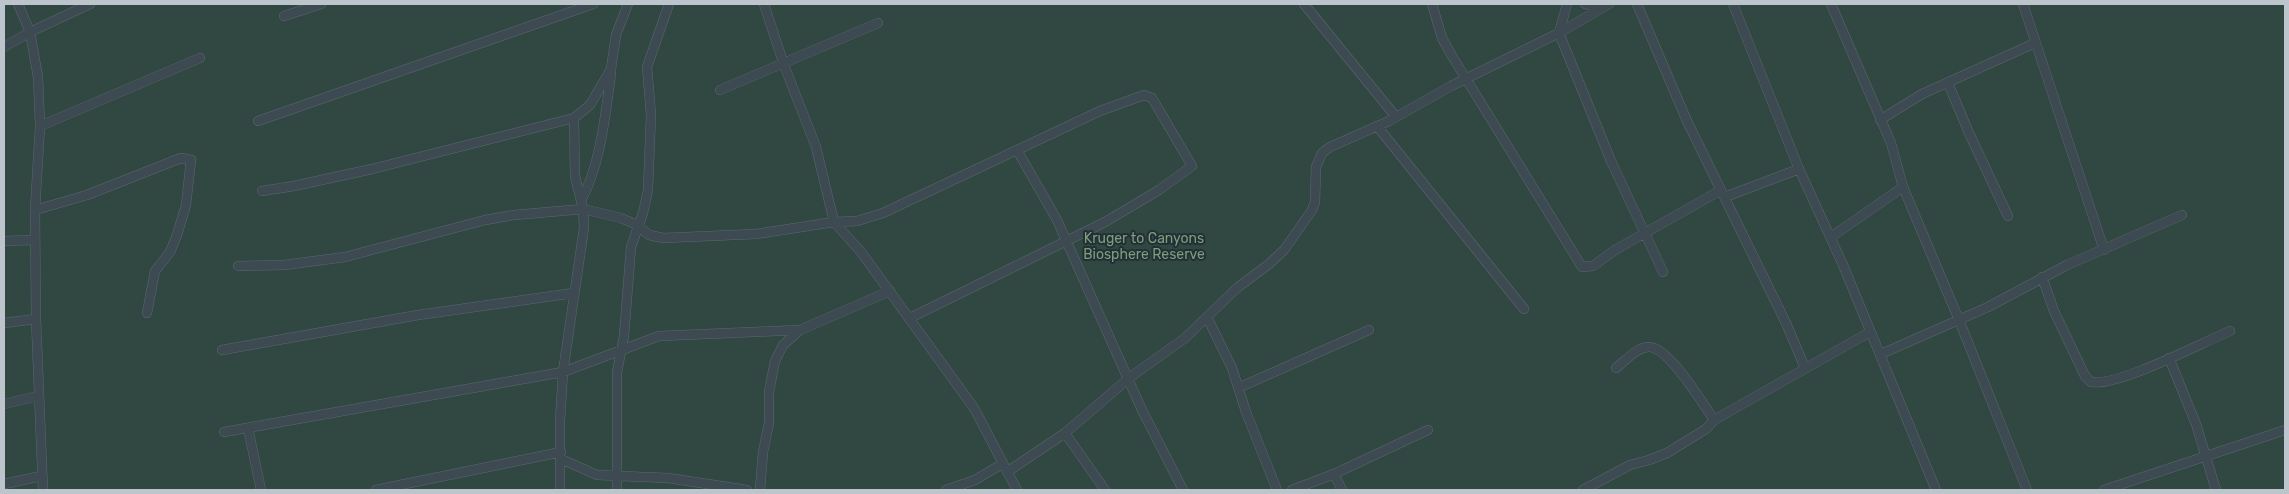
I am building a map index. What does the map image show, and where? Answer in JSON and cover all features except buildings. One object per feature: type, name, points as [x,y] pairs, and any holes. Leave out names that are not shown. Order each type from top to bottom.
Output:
[{"type":"street","points":[[18,4],[30,32],[38,77],[40,126],[35,240],[42,490]]},
{"type":"street","points":[[4,47],[30,32],[90,4]]},
{"type":"street","points":[[284,16],[321,4]]},
{"type":"street","points":[[258,121],[593,4]]},
{"type":"street","points":[[582,205],[596,158],[616,35],[628,4]]},
{"type":"street","points":[[617,490],[616,387],[622,352],[631,247],[637,225],[643,213],[648,190],[651,114],[647,67],[669,4]]},
{"type":"street","points":[[764,4],[784,65],[816,147],[834,222],[861,252],[974,408],[1017,490]]},
{"type":"street","points":[[1304,4],[1396,117]]},
{"type":"street","points":[[1432,4],[1442,38],[1582,267],[1593,266],[1616,250],[1723,194],[1799,169]]},
{"type":"street","points":[[1567,4],[1559,33],[1612,161],[1663,272]]},
{"type":"street","points":[[1585,4],[1598,8]]},
{"type":"street","points":[[946,490],[1004,468],[1065,433],[1129,378],[1185,338],[1237,288],[1269,264],[1284,250],[1309,217],[1315,202],[1316,167],[1322,153],[1342,140],[1396,117],[1466,79],[1559,33],[1598,8],[1609,4]]},
{"type":"street","points":[[1637,4],[1687,121],[1786,323],[1805,368]]},
{"type":"street","points":[[1733,4],[1799,169],[1831,237],[1881,354],[1936,490]]},
{"type":"street","points":[[1831,4],[1891,143],[1903,187],[2027,490]]},
{"type":"street","points":[[2024,4],[2035,43],[2104,250]]},
{"type":"street","points":[[720,90],[784,65],[878,23]]},
{"type":"street","points":[[1880,120],[1907,103],[2035,43]]},
{"type":"street","points":[[40,126],[200,58]]},
{"type":"street","points":[[262,191],[372,169],[574,118],[590,105],[611,69]]},
{"type":"street","points":[[1948,83],[2008,216]]},
{"type":"street","points":[[238,266],[284,265],[345,258],[485,220],[582,205],[637,225],[655,237],[678,238],[756,234],[834,222],[857,221],[883,213],[1100,111],[1148,95],[1157,105],[1192,166],[1127,210],[910,318]]},
{"type":"street","points":[[560,490],[564,372],[582,243],[582,205],[575,176],[574,118]]},
{"type":"street","points":[[1377,126],[1524,309]]},
{"type":"street","points":[[1017,150],[1028,173],[1050,207],[1160,446],[1183,490]]},
{"type":"street","points":[[35,210],[87,196],[181,158],[191,160],[186,204],[170,252],[155,270],[147,312]]},
{"type":"street","points":[[1831,237],[1903,187]]},
{"type":"street","points":[[1881,354],[2010,296],[2042,277],[2182,215]]},
{"type":"street","points":[[4,241],[35,240]]},
{"type":"street","points":[[2042,277],[2054,311],[2087,380],[2099,383],[2108,381],[2169,358],[2230,331]]},
{"type":"street","points":[[760,490],[763,452],[769,423],[769,392],[775,361],[783,345],[800,330],[890,291]]},
{"type":"street","points":[[222,350],[418,315],[574,292]]},
{"type":"street","points":[[1207,318],[1232,368],[1277,490]]},
{"type":"street","points":[[4,323],[36,319]]},
{"type":"street","points":[[224,432],[564,372],[589,361],[622,352],[647,340],[669,335],[800,330]]},
{"type":"street","points":[[1238,388],[1369,330]]},
{"type":"street","points":[[1583,490],[1630,465],[1667,453],[1706,429],[1714,420],[1870,332]]},
{"type":"street","points":[[1616,368],[1642,348],[1649,347],[1659,350],[1672,362],[1695,391],[1714,420]]},
{"type":"street","points":[[2169,358],[2191,410],[2216,490]]},
{"type":"street","points":[[4,404],[38,396]]},
{"type":"street","points":[[248,428],[261,490]]},
{"type":"street","points":[[1292,490],[1334,474],[1428,430]]},
{"type":"street","points":[[2104,490],[2114,489],[2205,456],[2285,430]]},
{"type":"street","points":[[1065,433],[1105,490]]},
{"type":"street","points":[[376,490],[561,456],[597,475],[668,478],[747,490]]},
{"type":"street","points":[[1334,474],[1342,490]]},
{"type":"street","points":[[4,484],[41,476]]},
{"type":"green space","name":"Kruger to Canyons Biosphere Reserve","points":[[4,4],[2285,4],[2285,490],[4,490]]}]
